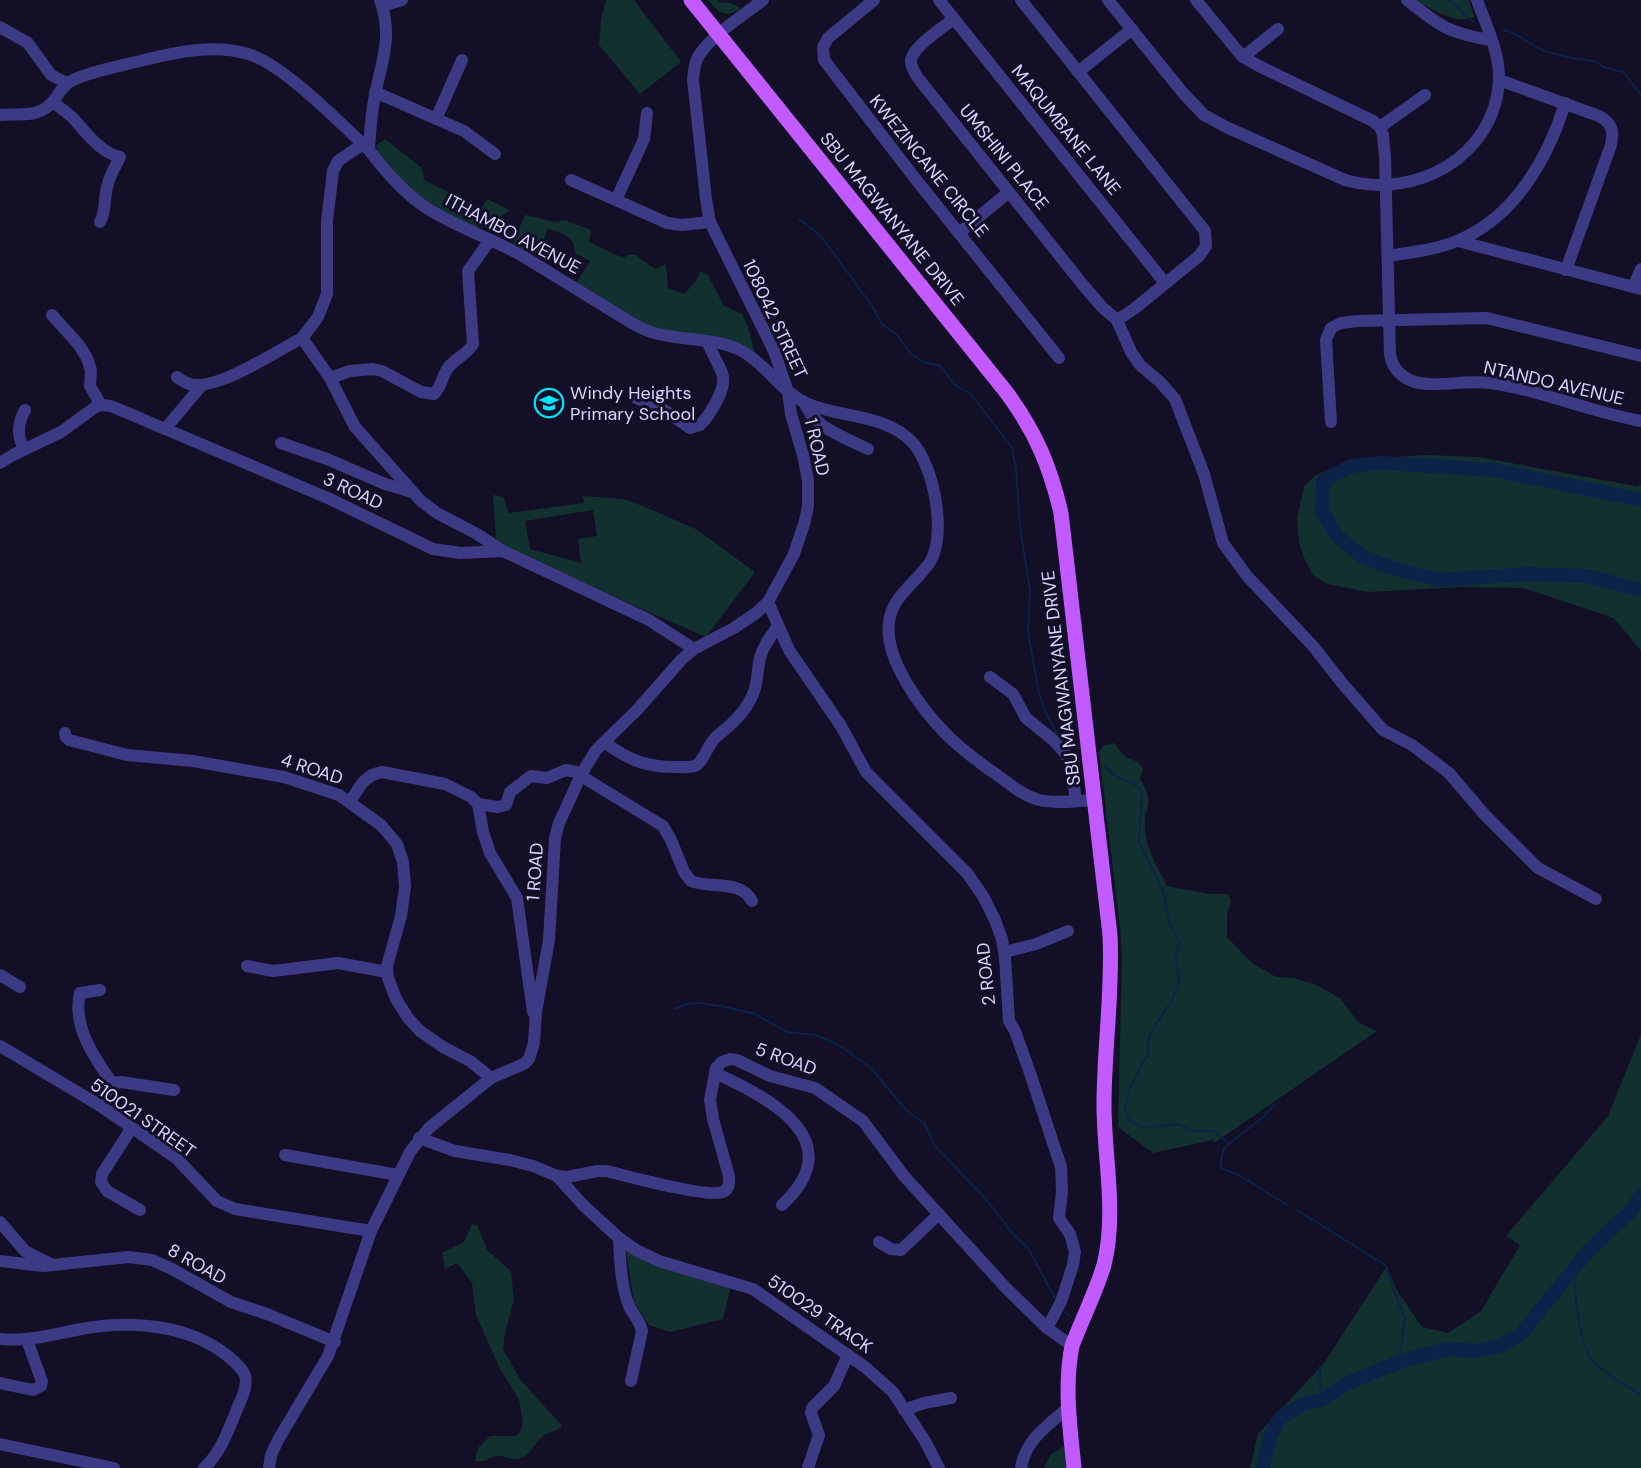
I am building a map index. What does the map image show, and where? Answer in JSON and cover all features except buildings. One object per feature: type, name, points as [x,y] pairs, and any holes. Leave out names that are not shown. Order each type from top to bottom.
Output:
[{"type":"main road","name":"SBU MAGWANYANE DRIVE","points":[[691,0],[1007,393],[1035,435],[1048,467],[1061,513],[1096,800],[1112,969],[1104,1103],[1108,1237],[1104,1265],[1072,1346],[1067,1377],[1074,1468]]},
{"type":"street","points":[[177,377],[190,385],[202,385],[237,372],[302,338],[318,317],[327,294],[327,221],[333,171],[338,161],[366,147],[375,92],[386,48],[386,20],[381,3],[402,0]]},
{"type":"street","name":"108042 STREET","points":[[763,0],[719,35],[700,54],[694,69],[693,80],[710,222],[774,351],[788,392],[821,409],[888,426],[914,444],[925,464],[936,509],[938,542],[932,559],[898,599],[892,610],[888,633],[896,662],[920,702],[945,734],[1020,792],[1039,800],[1096,800]]},
{"type":"street","name":"KWEZINCANE CIRCLE","points":[[874,0],[859,5],[828,38],[823,47],[824,60],[860,109],[1059,358]]},
{"type":"street","name":"MAQUMBANE LANE","points":[[939,0],[1166,283]]},
{"type":"street","points":[[1021,0],[1205,231],[1206,246],[1203,252],[1134,309],[1116,319],[1135,359],[1166,387],[1175,399],[1204,474],[1223,543],[1247,576],[1313,646],[1383,730],[1412,745],[1449,773],[1484,814],[1538,868],[1596,898]]},
{"type":"street","points":[[1108,0],[1183,93],[1204,115],[1345,180],[1361,185],[1386,186],[1407,183],[1437,174],[1450,166],[1481,135],[1487,123],[1497,97],[1499,80],[1491,40],[1477,0]]},
{"type":"street","points":[[1196,0],[1243,57],[1364,115],[1380,127],[1425,95]]},
{"type":"street","points":[[1407,0],[1445,29],[1491,40]]},
{"type":"street","name":"UMSHINI PLACE","points":[[954,19],[915,52],[911,60],[913,69],[1092,297],[1116,319]]},
{"type":"street","points":[[0,27],[32,46],[51,75],[68,83],[45,110],[37,113],[0,115]]},
{"type":"street","points":[[1078,72],[1132,29]]},
{"type":"street","points":[[1243,57],[1278,29]]},
{"type":"street","name":"ITHAMBO AVENUE","points":[[68,83],[86,75],[183,51],[230,50],[248,54],[265,62],[297,85],[366,147],[393,179],[423,206],[524,256],[637,326],[668,336],[724,344],[748,355],[788,392]]},
{"type":"street","points":[[436,119],[462,60]]},
{"type":"street","points":[[1499,80],[1565,103],[1610,123],[1613,133],[1611,145],[1566,270]]},
{"type":"street","points":[[375,92],[471,136],[495,154]]},
{"type":"street","points":[[52,102],[110,154],[120,157],[108,182],[105,211],[100,222]]},
{"type":"street","points":[[1388,256],[1458,241],[1500,213],[1536,173],[1559,124],[1565,103]]},
{"type":"street","points":[[616,200],[644,139],[647,113]]},
{"type":"street","name":"NTANDO AVENUE","points":[[1380,127],[1384,142],[1391,360],[1398,372],[1414,381],[1430,384],[1492,383],[1641,421]]},
{"type":"street","points":[[571,180],[667,223],[682,225],[710,222]]},
{"type":"street","points":[[960,233],[1009,192]]},
{"type":"street","points":[[330,378],[350,371],[373,369],[382,371],[421,392],[434,394],[440,388],[448,367],[469,351],[473,344],[468,272],[490,240]]},
{"type":"street","points":[[1458,241],[1637,288],[1641,269]]},
{"type":"street","points":[[0,463],[62,432],[90,410],[101,405],[90,386],[87,358],[79,345],[52,315]]},
{"type":"street","points":[[1331,422],[1326,347],[1329,331],[1333,326],[1344,322],[1487,318],[1641,356]]},
{"type":"street","points":[[302,338],[330,378],[355,428],[412,492],[437,513],[503,551]]},
{"type":"street","points":[[636,398],[664,410],[690,428],[700,425],[713,406],[724,379],[710,352],[708,342]]},
{"type":"street","points":[[165,429],[202,385]]},
{"type":"street","name":"1 ROAD","points":[[269,1468],[271,1455],[278,1440],[335,1342],[371,1232],[398,1174],[419,1138],[491,1078],[524,1064],[529,1059],[534,1043],[549,940],[555,838],[587,762],[682,659],[694,649],[734,628],[756,613],[768,602],[784,575],[798,544],[808,506],[806,467],[793,421],[788,392]]},
{"type":"street","points":[[804,402],[807,410],[818,422],[867,449]]},
{"type":"street","name":"3 ROAD","points":[[101,405],[111,406],[330,499],[433,549],[460,553],[503,551],[649,620],[694,649]]},
{"type":"street","points":[[24,449],[18,434],[19,421],[25,410]]},
{"type":"street","points":[[281,443],[327,459],[385,484],[412,492]]},
{"type":"street","name":"2 ROAD","points":[[768,602],[795,660],[841,726],[866,772],[951,856],[974,883],[995,920],[1005,952],[1009,1021],[1015,1031],[1030,1073],[1060,1167],[1062,1192],[1059,1218],[1070,1234],[1074,1252],[1073,1265],[1061,1302],[1047,1328]]},
{"type":"street","points":[[604,742],[623,756],[645,764],[670,767],[699,764],[714,738],[728,728],[750,701],[754,693],[764,647],[778,626]]},
{"type":"street","points":[[990,677],[1013,694],[1022,714],[1031,724],[1053,739],[1065,753],[1071,765],[1077,801]]},
{"type":"street","name":"4 ROAD","points":[[65,733],[69,740],[127,755],[193,760],[284,777],[333,793],[350,802],[390,834],[397,844],[403,862],[404,902],[389,955],[387,972]]},
{"type":"street","points":[[478,804],[498,807],[506,805],[510,792],[531,776],[547,778],[566,770],[581,774],[663,826],[684,873],[691,881],[741,889],[749,895],[752,901]]},
{"type":"street","points":[[350,802],[364,780],[375,773],[382,772],[445,784],[471,797],[478,804],[483,832],[490,853],[517,898],[536,1022]]},
{"type":"street","points":[[1005,952],[1068,932]]},
{"type":"street","points":[[247,966],[273,971],[338,963],[387,972],[396,999],[413,1025],[432,1040],[480,1068],[491,1078]]},
{"type":"street","points":[[0,975],[20,987]]},
{"type":"street","points":[[100,990],[80,993],[79,1024],[112,1083]]},
{"type":"street","name":"510021 STREET","points":[[0,1046],[99,1106],[176,1158],[207,1192],[226,1206],[371,1232]]},
{"type":"street","name":"5 ROAD","points":[[715,1073],[722,1062],[730,1059],[737,1060],[770,1076],[815,1088],[863,1121],[904,1176],[1006,1288],[1047,1328],[1072,1346]]},
{"type":"street","points":[[419,1138],[455,1151],[521,1163],[556,1176],[567,1177],[598,1171],[709,1193],[725,1191],[729,1185],[729,1176],[710,1100],[715,1073],[740,1084],[775,1106],[801,1129],[807,1146],[809,1168],[798,1191],[782,1205]]},
{"type":"street","points":[[112,1083],[121,1082],[174,1090]]},
{"type":"street","points":[[99,1106],[112,1083]]},
{"type":"street","points":[[131,1129],[101,1178],[107,1191],[140,1210]]},
{"type":"street","points":[[285,1155],[398,1174]]},
{"type":"street","name":"510029 TRACK","points":[[556,1176],[619,1239],[636,1250],[659,1261],[753,1288],[885,1383],[939,1468]]},
{"type":"street","points":[[879,1242],[891,1249],[901,1250],[939,1214]]},
{"type":"street","points":[[0,1222],[25,1251],[54,1265]]},
{"type":"street","points":[[619,1239],[627,1298],[642,1328],[631,1382]]},
{"type":"street","name":"8 ROAD","points":[[0,1261],[33,1266],[129,1257],[152,1260],[231,1302],[335,1342]]},
{"type":"street","points":[[0,1339],[27,1340],[110,1324],[133,1324],[192,1336],[214,1346],[238,1365],[244,1372],[247,1383],[222,1443],[215,1456],[204,1468]]},
{"type":"street","points":[[0,1383],[33,1390],[41,1386],[42,1382],[27,1340]]},
{"type":"street","points":[[808,1468],[819,1435],[811,1413],[812,1408],[834,1386],[848,1355]]},
{"type":"street","points":[[904,1410],[924,1403],[951,1398]]},
{"type":"street","points":[[1021,1468],[1029,1445],[1068,1407]]},
{"type":"street","points":[[0,1444],[114,1468]]},
{"type":"green space","points":[[606,0],[634,0],[681,62],[640,94],[599,45],[601,19]]},
{"type":"green space","points":[[708,0],[728,2],[742,8],[727,14],[720,12]]},
{"type":"green space","points":[[1415,0],[1469,0],[1474,17],[1452,18]]},
{"type":"green space","points":[[385,139],[422,168],[424,180],[482,208],[487,199],[510,210],[488,225],[477,229],[444,213],[409,188],[376,152],[377,145]]},
{"type":"green space","points":[[525,215],[555,222],[565,220],[591,230],[589,242],[623,258],[636,255],[655,269],[666,264],[668,288],[684,294],[696,281],[700,271],[708,275],[724,306],[742,314],[755,354],[698,337],[646,326],[576,283],[590,261],[575,253],[573,243],[567,236],[548,229],[542,245],[529,253],[512,245]]},
{"type":"green space","points":[[1425,455],[1478,457],[1636,486],[1641,485],[1641,651],[1614,618],[1523,588],[1462,587],[1368,592],[1327,584],[1313,575],[1299,543],[1297,518],[1304,486],[1316,475],[1354,460]]},
{"type":"green space","points":[[493,495],[503,497],[509,513],[584,503],[583,496],[623,499],[696,529],[755,572],[706,637],[505,549],[496,540]],"holes":[[[593,510],[597,536],[578,539],[581,563],[530,549],[525,521]]]},
{"type":"green space","points":[[1114,743],[1125,757],[1138,762],[1143,768],[1140,779],[1148,799],[1145,821],[1146,836],[1153,858],[1167,886],[1209,894],[1228,894],[1231,901],[1227,916],[1227,937],[1252,963],[1276,977],[1294,978],[1316,985],[1340,998],[1359,1023],[1377,1031],[1214,1143],[1213,1140],[1153,1153],[1118,1127],[1122,957],[1099,752],[1103,746]]},
{"type":"green space","points":[[1641,1034],[1641,1468],[1250,1468],[1258,1434],[1324,1363],[1387,1266],[1396,1289],[1422,1327],[1448,1333],[1481,1311],[1520,1245],[1506,1236],[1608,1116]]},
{"type":"green space","points":[[472,1224],[477,1225],[488,1251],[511,1271],[514,1300],[503,1349],[520,1379],[562,1426],[543,1436],[522,1458],[512,1459],[500,1456],[475,1461],[478,1448],[490,1436],[516,1436],[523,1422],[519,1400],[500,1369],[476,1315],[472,1283],[457,1263],[445,1269],[442,1253],[464,1242]]},
{"type":"green space","points":[[626,1250],[731,1286],[723,1319],[670,1332],[649,1325],[634,1302]]},
{"type":"green space","points":[[1064,1446],[1068,1468],[1044,1468],[1051,1454]]},
{"type":"waterway","points":[[1449,0],[1473,22]]},
{"type":"waterway","points":[[1503,30],[1545,51],[1597,62],[1603,67],[1623,72],[1641,95]]},
{"type":"waterway","points":[[799,219],[820,235],[873,307],[882,324],[897,335],[910,353],[923,362],[940,366],[955,385],[971,394],[1012,448],[1016,468],[1020,528],[1030,590],[1028,632],[1039,693],[1057,734],[1070,745]]},
{"type":"waterway","points":[[1641,500],[1494,470],[1383,463],[1350,466],[1323,481],[1322,511],[1337,536],[1363,557],[1392,568],[1439,580],[1529,574],[1587,576],[1641,590]]},
{"type":"waterway","points":[[1104,766],[1117,777],[1136,785],[1142,793],[1139,843],[1163,891],[1169,922],[1179,942],[1176,957],[1179,983],[1172,1000],[1151,1032],[1147,1057],[1129,1091],[1125,1109],[1128,1119],[1143,1128],[1177,1124],[1193,1131],[1214,1131],[1229,1144]]},
{"type":"waterway","points":[[674,1009],[687,1004],[699,1003],[755,1014],[787,1032],[816,1035],[830,1041],[871,1068],[907,1111],[925,1124],[934,1145],[986,1199],[1012,1233],[1028,1248],[1056,1300]]},
{"type":"waterway","points":[[1274,1105],[1263,1117],[1224,1148],[1221,1168],[1239,1175],[1287,1205]]},
{"type":"waterway","points":[[1263,1468],[1270,1436],[1281,1417],[1304,1404],[1321,1400],[1348,1383],[1402,1361],[1448,1349],[1476,1351],[1499,1346],[1520,1335],[1589,1250],[1631,1211],[1641,1195]]},
{"type":"waterway","points":[[1297,1210],[1385,1265],[1405,1320],[1400,1355],[1402,1361]]},
{"type":"waterway","points":[[1573,1269],[1578,1316],[1587,1351],[1592,1360],[1601,1368],[1641,1395]]},
{"type":"waterway","points":[[1065,1312],[1070,1316]]},
{"type":"waterway","points":[[1320,1366],[1321,1400]]},
{"type":"place","name":"Windy Heights Primary School","points":[[549,403]]}]
